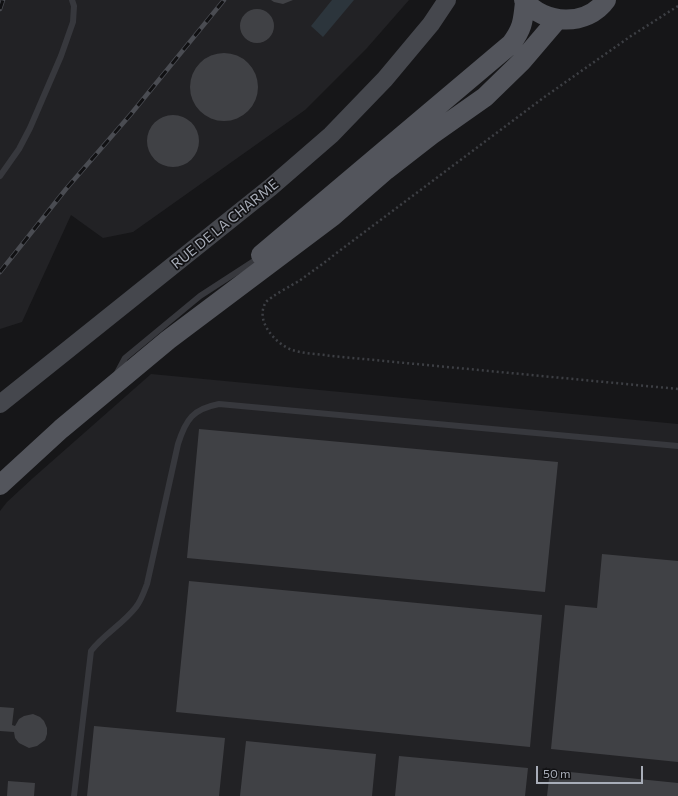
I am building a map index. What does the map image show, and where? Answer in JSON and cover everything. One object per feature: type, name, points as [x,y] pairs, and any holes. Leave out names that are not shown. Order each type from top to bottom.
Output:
[{"type":"main road","points":[[525,1],[534,10],[545,16],[557,20],[574,20],[590,14],[606,0]]},
{"type":"main road","points":[[168,340],[257,259],[511,44],[523,23],[525,1]]},
{"type":"main road","points":[[0,485],[61,429],[168,340],[333,216],[386,170],[485,97],[522,60],[557,20]]},
{"type":"street","name":"RUE DE LA CHARME","points":[[0,404],[307,157],[350,116],[390,73],[431,24],[447,0]]},
{"type":"street","name":"RUE DE LA CHARME","points":[[431,24],[456,0]]},
{"type":"lane","points":[[0,176],[19,149],[30,128],[61,56],[73,22],[74,6],[72,0]]},
{"type":"lane","points":[[111,386],[126,358],[200,296],[257,259]]},
{"type":"lane","points":[[74,796],[92,651],[97,644],[138,606],[147,584],[178,444],[183,427],[191,415],[207,406],[219,404],[678,446]]},
{"type":"path","points":[[678,6],[631,36],[543,98],[299,281],[266,302],[263,310],[263,321],[267,330],[282,345],[293,350],[332,356],[678,389]]},
{"type":"shaded area","points":[[0,0],[409,0],[367,48],[305,110],[133,232],[103,238],[71,215],[22,322],[0,329]]},
{"type":"shaded area","points":[[332,0],[354,0],[323,37],[311,26]]},
{"type":"shaded area","points":[[151,374],[678,424],[678,796],[0,796],[0,511],[7,502],[33,478]]},
{"type":"building","points":[[271,0],[293,0],[283,4]]},
{"type":"building","points":[[260,9],[269,14],[273,19],[273,33],[269,38],[264,42],[254,43],[250,42],[241,33],[240,23],[241,19],[250,10]]},
{"type":"building","points":[[224,53],[237,56],[248,63],[255,74],[258,87],[255,100],[248,111],[237,118],[224,121],[211,118],[200,111],[193,100],[190,87],[193,74],[200,63],[211,56]]},
{"type":"building","points":[[173,115],[183,117],[191,123],[197,131],[199,141],[197,151],[191,159],[183,165],[173,167],[163,165],[155,159],[149,151],[147,141],[149,131],[155,123],[163,117]]},
{"type":"building","points":[[199,429],[558,462],[545,592],[187,558]]},
{"type":"building","points":[[602,554],[678,561],[678,762],[551,749],[565,605],[597,608]]},
{"type":"building","points":[[189,581],[542,615],[530,747],[176,712]]},
{"type":"building","points":[[0,707],[14,708],[12,725],[15,726],[19,719],[24,716],[33,714],[40,717],[44,721],[47,728],[45,740],[37,746],[29,748],[19,743],[15,738],[14,732],[0,731]]},
{"type":"building","points":[[94,726],[225,738],[219,796],[87,796]]},
{"type":"building","points":[[246,741],[376,754],[372,796],[240,796]]},
{"type":"building","points":[[399,756],[528,768],[525,796],[395,796]]},
{"type":"building","points":[[550,770],[678,783],[678,796],[547,796]]},
{"type":"building","points":[[8,781],[35,783],[34,796],[7,796]]},
{"type":"railway","points":[[0,9],[3,0]]},
{"type":"railway","points":[[0,272],[66,189],[131,114],[224,0]]}]
